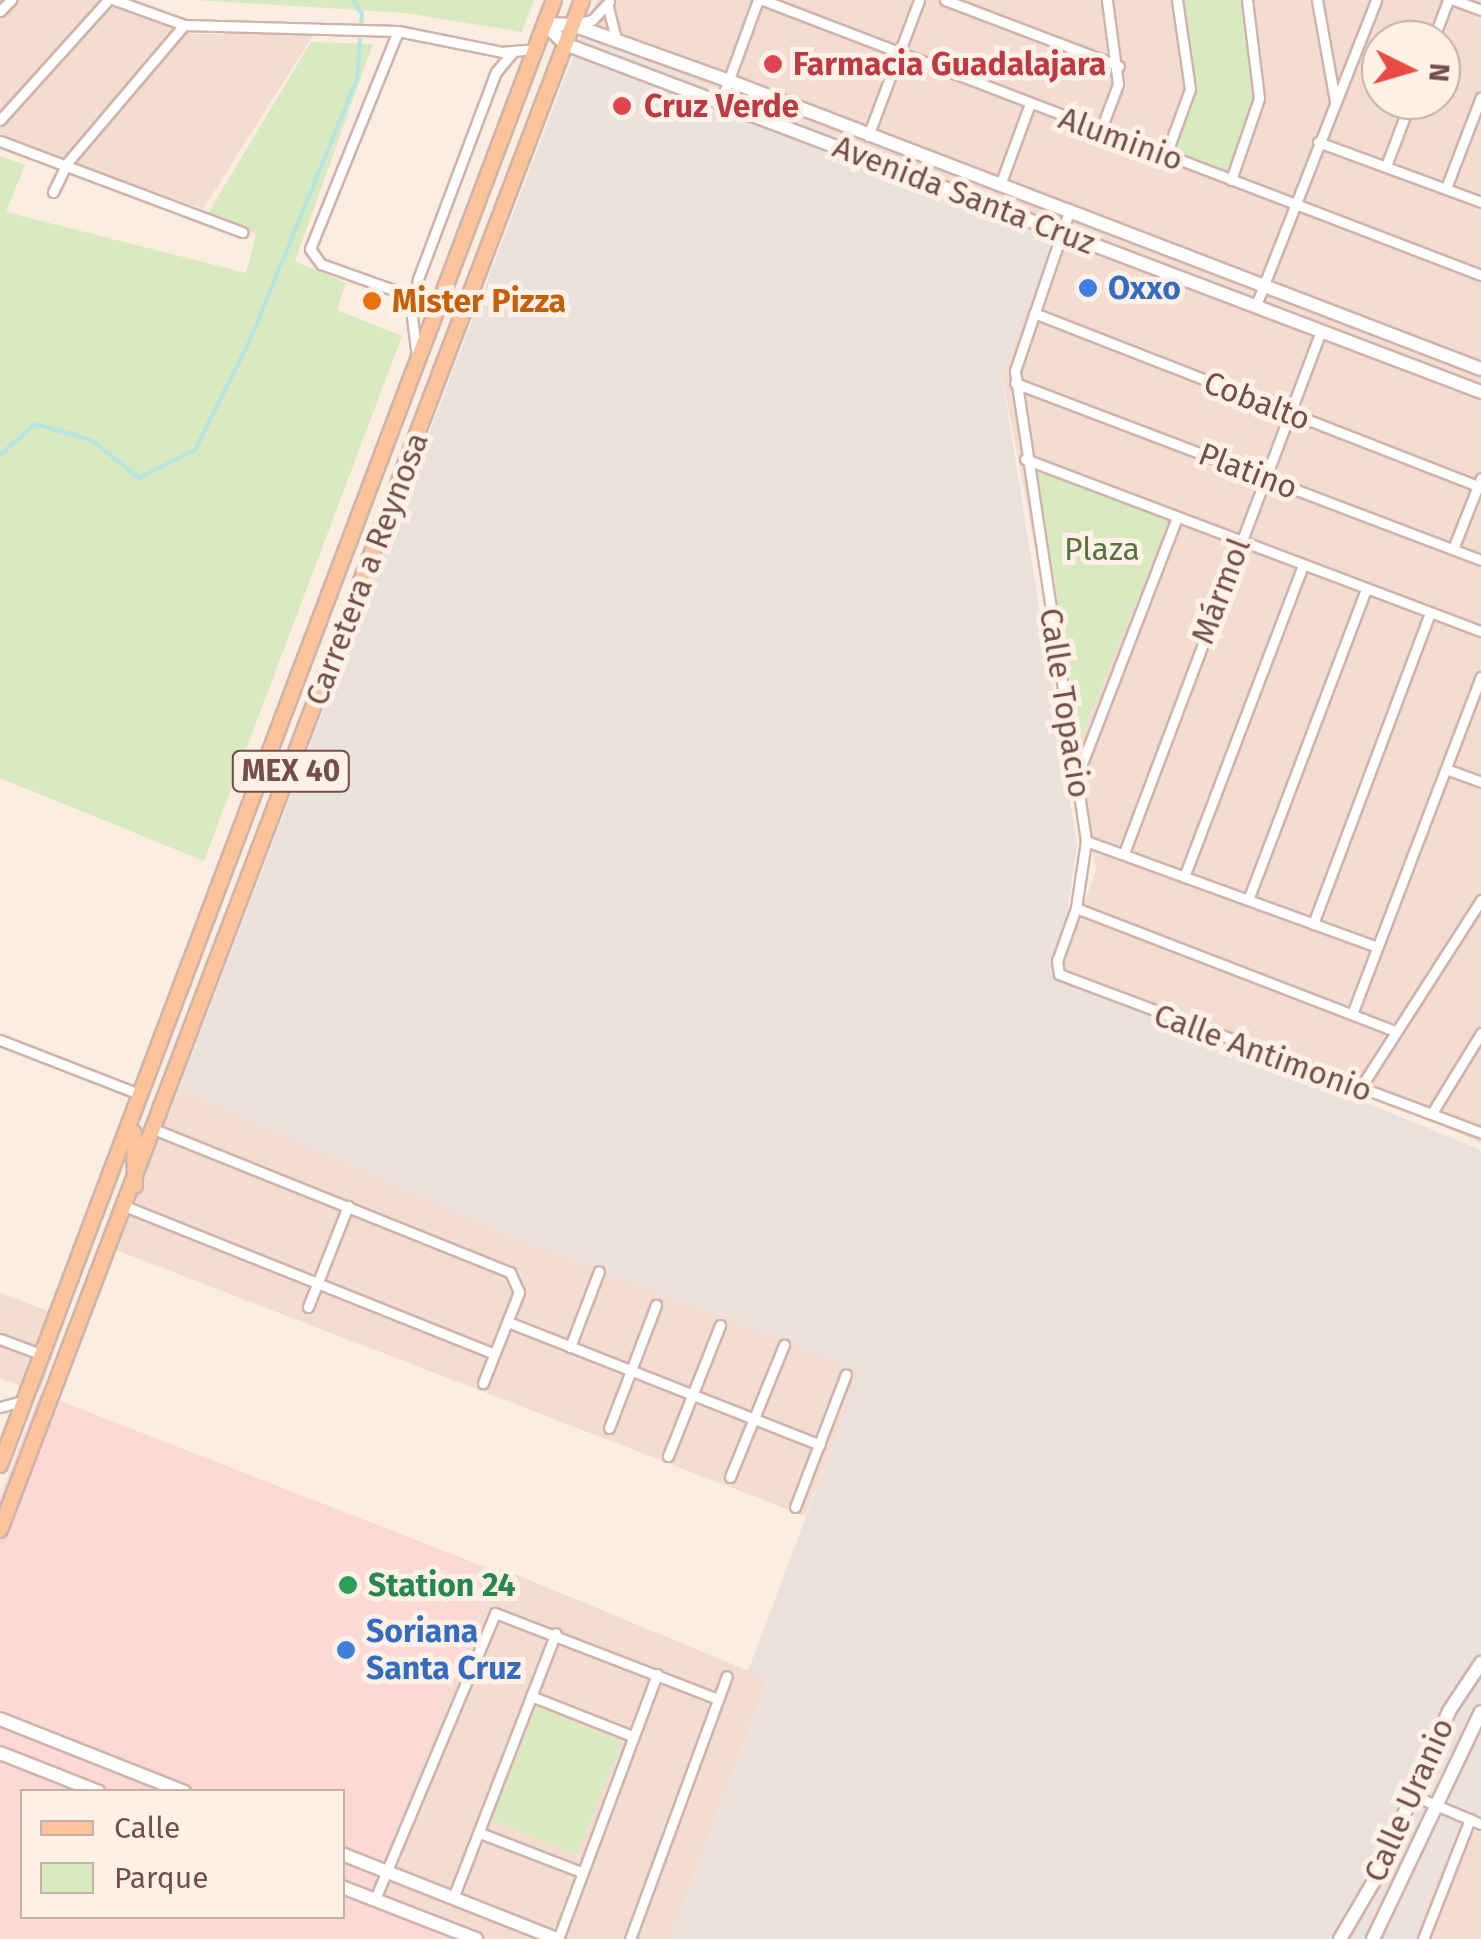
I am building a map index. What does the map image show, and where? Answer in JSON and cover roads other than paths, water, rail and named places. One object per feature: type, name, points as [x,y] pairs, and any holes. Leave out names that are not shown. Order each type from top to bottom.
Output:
[{"type":"main road","name":"Carretera a Reynosa","points":[[0,1465],[554,0]]},
{"type":"main road","name":"Carretera a Reynosa","points":[[0,1530],[128,1207],[582,0]]},
{"type":"main road","points":[[349,548],[372,557]]},
{"type":"main road","points":[[156,1130],[146,1108],[161,1044]]},
{"type":"main road","points":[[135,1115],[135,1186]]},
{"type":"main road","points":[[88,1240],[103,1219],[118,1232]]},
{"type":"street","points":[[0,12],[10,0]]},
{"type":"street","points":[[0,120],[111,0],[184,25],[398,31],[512,53],[537,48]]},
{"type":"street","name":"Aluminio","points":[[721,101],[760,0],[1029,106],[1481,275]]},
{"type":"street","points":[[868,136],[919,0]]},
{"type":"street","points":[[945,0],[1118,66]]},
{"type":"street","points":[[1100,132],[1114,108],[1118,66],[1107,0]]},
{"type":"street","points":[[1166,155],[1190,89],[1177,0]]},
{"type":"street","points":[[1231,180],[1259,98],[1247,0]]},
{"type":"street","points":[[1318,0],[1336,104]]},
{"type":"street","points":[[1256,305],[1376,0]]},
{"type":"street","points":[[1451,0],[1481,10]]},
{"type":"street","points":[[572,25],[592,20],[610,1]]},
{"type":"street","points":[[610,1],[607,21],[617,41]]},
{"type":"street","name":"Avenida Santa Cruz","points":[[545,24],[572,25],[728,80],[1481,369]]},
{"type":"street","name":"Avenida Santa Cruz","points":[[545,24],[565,44],[1481,392]]},
{"type":"street","points":[[52,192],[67,164],[184,25]]},
{"type":"street","points":[[398,31],[312,237],[314,258],[413,296]]},
{"type":"street","points":[[485,49],[496,72]]},
{"type":"street","points":[[419,364],[413,296],[496,72],[512,53]]},
{"type":"street","points":[[1446,188],[1481,98]]},
{"type":"street","points":[[1000,184],[1029,106]]},
{"type":"street","points":[[1386,166],[1403,120]]},
{"type":"street","points":[[0,140],[242,232]]},
{"type":"street","points":[[1318,142],[1481,202]]},
{"type":"street","name":"Calle Topacio","points":[[1057,961],[1076,908],[1086,841],[1015,383],[1069,212]]},
{"type":"street","name":"Cobalto","points":[[1034,313],[1288,414],[1480,483]]},
{"type":"street","name":"Mármol","points":[[1124,853],[1321,330]]},
{"type":"street","name":"Platino","points":[[1015,383],[1481,560]]},
{"type":"street","points":[[1025,458],[1481,631]]},
{"type":"street","points":[[1453,549],[1480,483]]},
{"type":"street","points":[[1077,776],[1177,518]]},
{"type":"street","points":[[1184,877],[1303,565]]},
{"type":"street","points":[[1248,900],[1366,589]]},
{"type":"street","points":[[1314,924],[1430,612]]},
{"type":"street","points":[[1352,1014],[1481,677]]},
{"type":"street","points":[[1446,769],[1481,782]]},
{"type":"street","points":[[1086,841],[1377,947]]},
{"type":"street","points":[[1359,1090],[1481,900]]},
{"type":"street","points":[[1076,908],[1394,1031]]},
{"type":"street","points":[[1470,919],[1481,927]]},
{"type":"street","name":"Calle Antimonio","points":[[1057,961],[1060,974],[1073,982],[1481,1132]]},
{"type":"street","points":[[1432,1114],[1481,1034]]},
{"type":"street","points":[[0,1040],[142,1095]]},
{"type":"street","points":[[156,1130],[348,1206],[518,1280],[508,1322],[483,1383]]},
{"type":"street","points":[[308,1307],[348,1206]]},
{"type":"street","points":[[128,1207],[494,1354]]},
{"type":"street","points":[[570,1347],[599,1272]]},
{"type":"street","points":[[609,1428],[656,1304]]},
{"type":"street","points":[[508,1322],[820,1445]]},
{"type":"street","points":[[668,1456],[720,1324]]},
{"type":"street","points":[[0,1339],[43,1355]]},
{"type":"street","points":[[730,1477],[784,1345]]},
{"type":"street","points":[[795,1506],[846,1374]]},
{"type":"street","points":[[0,1407],[26,1400]]},
{"type":"street","points":[[375,1899],[495,1612],[718,1699]]},
{"type":"street","points":[[452,1898],[556,1634]]},
{"type":"street","name":"Calle Uranio","points":[[1340,1939],[1449,1711],[1481,1663]]},
{"type":"street","points":[[345,1855],[558,1939],[657,1674]]},
{"type":"street","points":[[630,1939],[727,1676]]},
{"type":"street","points":[[531,1696],[632,1736]]},
{"type":"street","name":"Calle Uranio","points":[[1373,1939],[1481,1712]]},
{"type":"street","points":[[0,1719],[176,1789]]},
{"type":"street","points":[[0,1753],[91,1789]]},
{"type":"street","points":[[1412,1795],[1481,1824]]},
{"type":"street","points":[[1423,1939],[1470,1819]]},
{"type":"street","points":[[480,1832],[581,1872]]},
{"type":"street","points":[[345,1887],[476,1939]]},
{"type":"waterway","points":[[0,455],[35,424],[92,440],[139,478],[195,450],[250,340],[357,79],[362,14],[353,0]]},
{"type":"place","name":"Farmacia Guadalajara","points":[[773,64]]},
{"type":"place","name":"Cruz Verde","points":[[622,106]]},
{"type":"place","name":"Oxxo","points":[[1088,288]]},
{"type":"place","name":"Mister Pizza","points":[[372,301]]},
{"type":"place","name":"Station 24","points":[[348,1585]]},
{"type":"place","name":"Soriana Santa Cruz","points":[[346,1650]]},
{"type":"park label","name":"Plaza","points":[[1102,549]]}]
